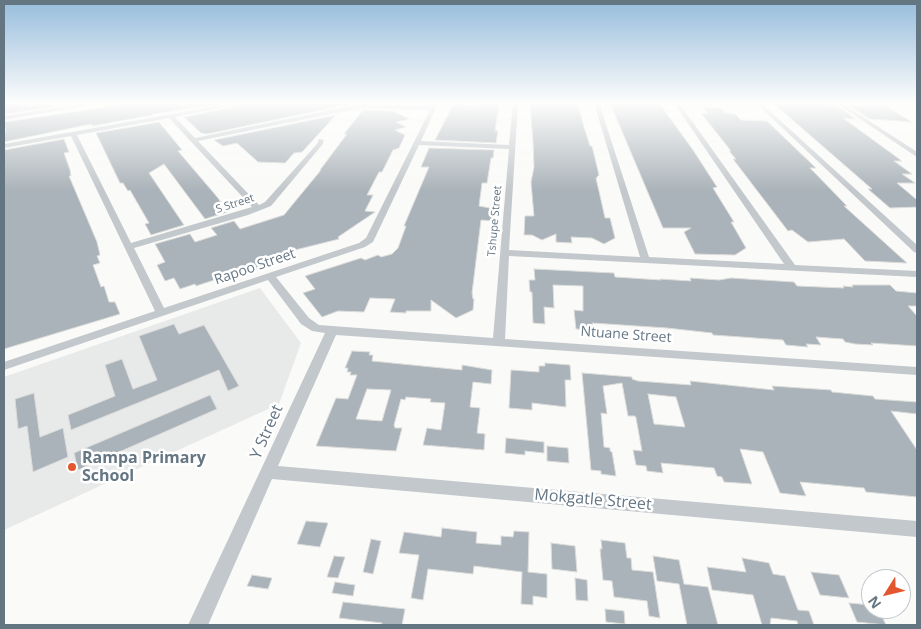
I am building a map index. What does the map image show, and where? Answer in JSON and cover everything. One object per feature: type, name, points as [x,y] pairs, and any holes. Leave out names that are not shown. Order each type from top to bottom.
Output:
[{"type":"street","points":[[4,146],[76,132]]},
{"type":"street","points":[[186,132],[258,208]]},
{"type":"street","points":[[193,140],[231,132]]},
{"type":"street","name":"Rapoo Street","points":[[4,366],[351,249],[370,240],[421,132]]},
{"type":"street","name":"Tshupe Street","points":[[499,341],[514,132]]},
{"type":"street","points":[[605,132],[645,259]]},
{"type":"street","points":[[698,132],[792,268]]},
{"type":"street","points":[[791,132],[917,250]]},
{"type":"street","points":[[885,132],[917,154]]},
{"type":"street","points":[[72,133],[161,313]]},
{"type":"street","name":"S Street","points":[[128,247],[258,208],[274,198],[320,144],[321,140]]},
{"type":"street","points":[[416,143],[513,147]]},
{"type":"street","points":[[504,253],[917,274]]},
{"type":"street","points":[[270,276],[305,321],[316,328],[332,331]]},
{"type":"street","name":"Ntuane Street","points":[[332,331],[917,370]]},
{"type":"street","name":"Y Street","points":[[198,625],[332,331]]},
{"type":"street","name":"Mokgatle Street","points":[[268,472],[917,529]]},
{"type":"shaded area","name":"Rampa Primary School","points":[[260,288],[301,343],[279,404],[4,530],[4,377]]},
{"type":"building","points":[[4,132],[51,132],[4,142]]},
{"type":"building","points":[[168,132],[182,150],[178,151],[218,198],[227,212],[205,219],[164,164],[149,173],[184,225],[151,235],[145,224],[149,223],[130,190],[128,191],[123,183],[120,183],[96,133]]},
{"type":"building","points":[[251,132],[320,132],[302,152],[294,153],[285,163],[258,162],[237,143],[223,146],[214,140]]},
{"type":"building","points":[[345,132],[400,132],[405,135],[399,148],[393,150],[382,172],[379,172],[367,195],[373,195],[365,211],[375,212],[338,237],[339,239],[294,249],[265,258],[271,265],[250,272],[248,269],[196,286],[195,284],[180,289],[174,278],[165,281],[157,265],[165,262],[155,244],[190,234],[195,242],[217,235],[211,228],[234,221],[240,229],[284,215],[321,170],[347,134],[344,134]]},
{"type":"building","points":[[439,132],[498,132],[496,143],[435,140]]},
{"type":"building","points":[[532,132],[586,132],[590,146],[592,146],[599,175],[596,178],[605,218],[610,218],[615,238],[604,244],[592,238],[571,237],[572,243],[556,242],[556,234],[542,240],[532,235],[524,235],[525,216],[534,216],[531,182],[534,167]]},
{"type":"building","points":[[622,132],[680,132],[717,187],[713,188],[734,222],[731,222],[746,248],[735,255],[695,254],[684,232],[691,228],[663,228]]},
{"type":"building","points":[[716,132],[779,132],[816,168],[810,168],[847,206],[844,206],[907,263],[865,261],[844,239],[808,242],[792,230],[788,231],[733,159],[736,159],[729,151],[731,151]]},
{"type":"building","points":[[807,132],[863,132],[902,161],[894,161],[912,174],[902,174],[915,183],[897,183],[917,200],[917,207],[890,208],[868,189],[872,189]]},
{"type":"building","points":[[64,139],[69,152],[64,153],[70,170],[71,176],[69,176],[97,242],[100,255],[97,256],[100,263],[93,265],[101,287],[104,286],[109,302],[115,302],[120,314],[4,349],[4,150]]},
{"type":"building","points":[[429,148],[494,150],[487,183],[482,183],[479,206],[495,209],[494,221],[481,220],[472,293],[474,299],[473,310],[456,318],[431,300],[431,311],[390,312],[395,299],[370,298],[364,312],[338,311],[322,317],[303,293],[315,289],[305,276],[361,258],[365,260],[378,255],[381,257],[392,254],[398,248],[406,226],[404,226],[429,167],[421,167]]},
{"type":"building","points":[[534,269],[614,273],[615,277],[661,280],[691,281],[690,278],[719,280],[731,278],[794,282],[797,286],[844,288],[843,286],[853,287],[852,285],[890,285],[896,291],[917,293],[917,306],[908,306],[917,316],[917,346],[871,343],[873,345],[855,344],[845,342],[843,339],[816,337],[821,345],[806,344],[808,347],[786,345],[783,340],[713,335],[712,333],[667,328],[592,323],[593,330],[576,329],[574,310],[583,311],[583,286],[553,285],[554,308],[544,307],[545,324],[533,323],[532,292],[530,292],[529,280],[535,280]]},
{"type":"building","points":[[174,324],[179,334],[204,325],[239,386],[228,391],[219,370],[71,430],[68,415],[115,396],[105,365],[122,359],[133,389],[157,380],[139,336]]},
{"type":"building","points":[[352,351],[370,352],[369,355],[373,355],[372,361],[462,370],[462,365],[492,370],[491,384],[473,382],[470,407],[480,408],[477,433],[485,434],[484,450],[423,445],[427,428],[441,430],[445,403],[430,402],[431,399],[406,397],[405,400],[401,399],[394,425],[395,428],[402,428],[396,451],[316,446],[336,398],[348,399],[357,375],[350,375],[351,372],[347,372],[348,368],[345,368]],"holes":[[[367,389],[391,390],[382,421],[356,419]]]},
{"type":"building","points":[[545,363],[570,365],[571,380],[565,380],[566,407],[532,403],[532,410],[509,408],[511,370],[539,372],[539,366],[545,366]]},
{"type":"building","points":[[582,373],[632,377],[632,379],[638,381],[691,385],[690,381],[774,390],[772,386],[831,390],[832,392],[873,396],[875,399],[917,402],[917,414],[891,411],[917,450],[917,497],[866,492],[864,488],[800,482],[806,496],[780,493],[763,452],[740,449],[752,484],[724,482],[722,477],[717,476],[714,468],[661,463],[663,473],[647,471],[646,466],[636,465],[633,450],[642,451],[636,418],[635,416],[628,416],[622,383],[603,386],[607,414],[601,413],[604,447],[610,448],[612,452],[616,476],[601,474],[601,471],[591,470]],"holes":[[[648,394],[676,397],[685,427],[654,424]]]},
{"type":"building","points":[[34,393],[40,437],[63,428],[68,457],[33,472],[27,426],[18,429],[15,399]]},
{"type":"building","points":[[210,395],[217,409],[78,470],[74,453]]},
{"type":"building","points":[[506,438],[544,442],[544,453],[525,451],[525,455],[505,453]]},
{"type":"building","points":[[547,446],[568,448],[569,463],[547,461]]},
{"type":"building","points":[[306,521],[328,523],[320,547],[297,544]]},
{"type":"building","points":[[442,528],[477,532],[476,543],[501,545],[501,536],[513,537],[514,531],[529,532],[528,572],[547,574],[547,598],[533,596],[533,605],[521,604],[522,572],[474,566],[473,574],[428,569],[423,600],[411,598],[419,555],[399,553],[404,532],[441,537]]},
{"type":"building","points":[[371,539],[381,541],[373,574],[363,572]]},
{"type":"building","points":[[601,540],[625,543],[627,558],[631,558],[632,570],[653,572],[660,618],[649,616],[647,601],[614,597],[612,581],[603,580]]},
{"type":"building","points":[[551,543],[575,546],[577,572],[552,569]]},
{"type":"building","points":[[334,556],[345,557],[338,578],[327,577]]},
{"type":"building","points":[[653,556],[679,560],[684,584],[708,587],[718,625],[687,625],[679,584],[657,581]]},
{"type":"building","points":[[742,558],[769,563],[773,574],[785,576],[798,610],[809,611],[814,625],[798,625],[797,621],[771,618],[770,625],[762,625],[753,595],[712,590],[707,567],[746,572]]},
{"type":"building","points":[[811,572],[839,575],[849,598],[820,595]]},
{"type":"building","points":[[252,575],[272,578],[268,589],[247,586]]},
{"type":"building","points":[[575,578],[587,580],[588,601],[576,600]]},
{"type":"building","points":[[335,582],[355,585],[353,596],[332,593]]},
{"type":"building","points":[[343,602],[405,609],[402,625],[382,625],[382,623],[339,618]]},
{"type":"building","points":[[849,603],[861,604],[861,619],[883,619],[886,625],[857,622]]},
{"type":"building","points":[[605,609],[624,611],[625,624],[606,622]]},
{"type":"place","name":"Rampa Primary School","points":[[72,467]]}]
